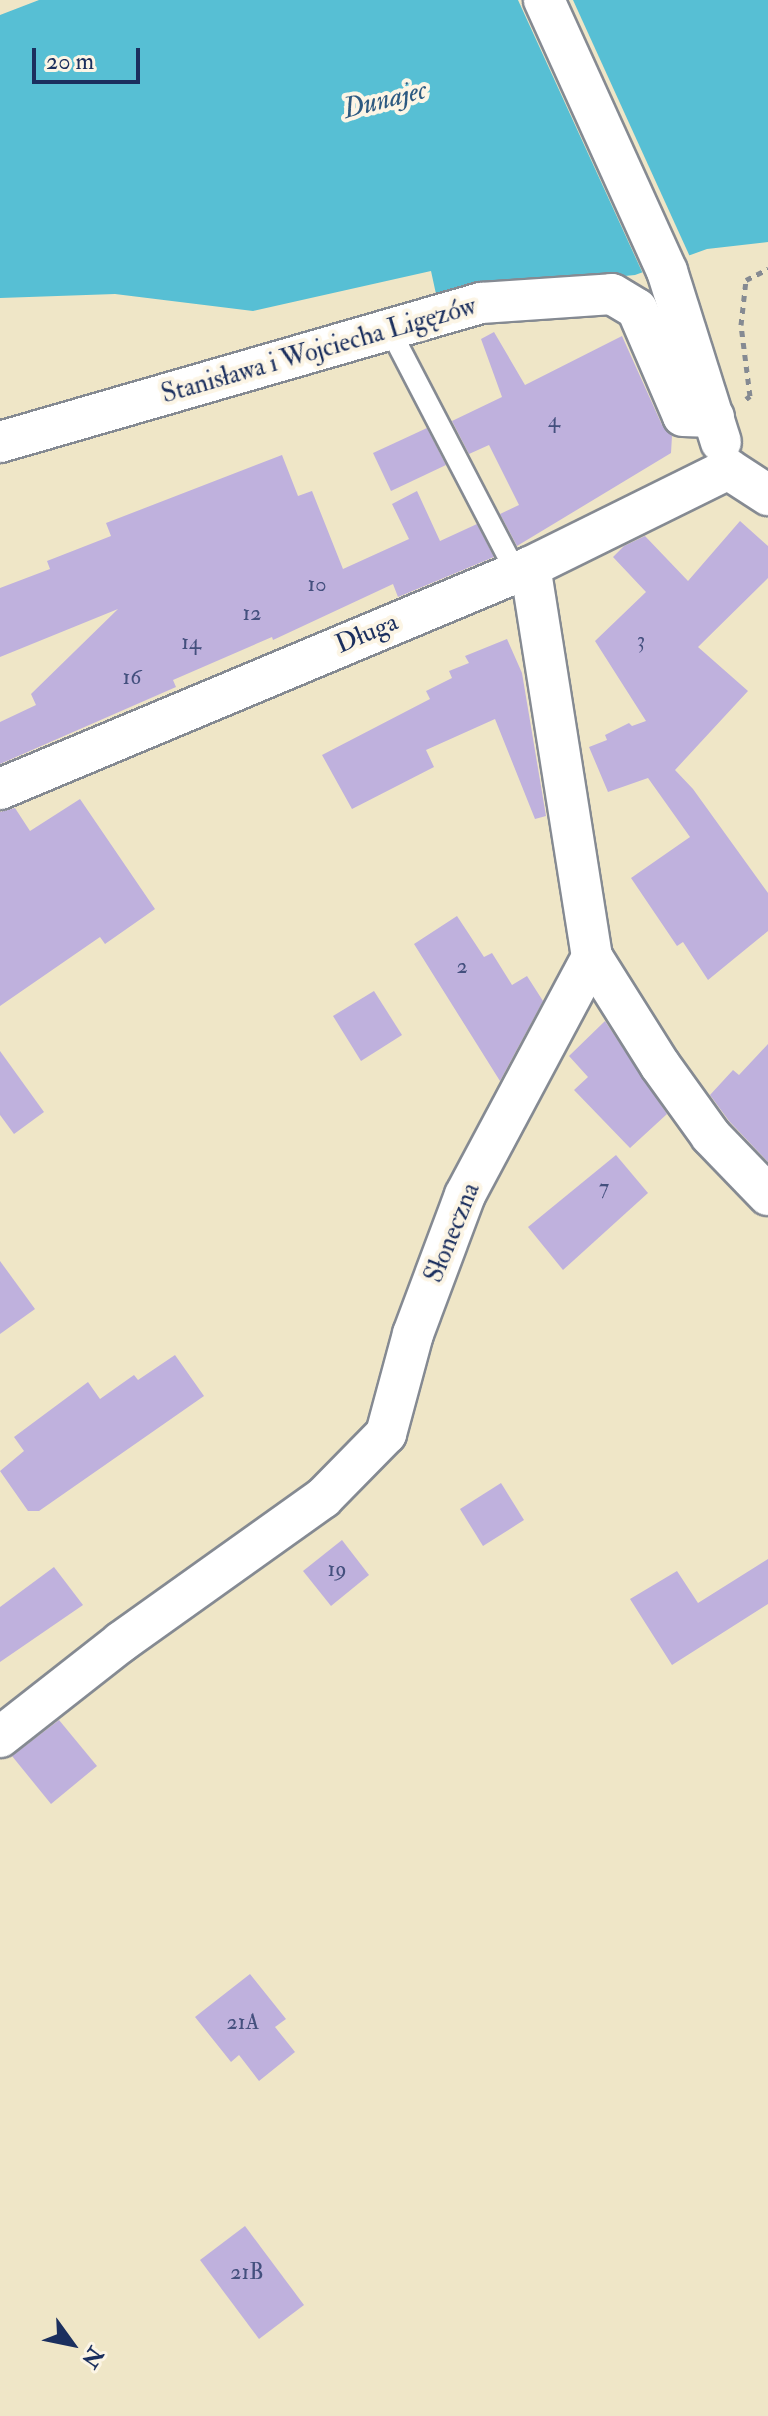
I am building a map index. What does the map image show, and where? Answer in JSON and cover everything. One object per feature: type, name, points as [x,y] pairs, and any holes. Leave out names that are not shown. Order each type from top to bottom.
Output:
[{"type":"street","points":[[544,0],[667,271],[728,469],[768,495]]},
{"type":"street","name":"Stanisława i Wojciecha Ligęzów","points":[[0,442],[481,303],[612,294],[637,309],[683,416],[714,417]]},
{"type":"street","name":"Długa","points":[[0,789],[523,570],[728,469]]},
{"type":"street","points":[[523,570],[592,957],[660,1065],[711,1136],[768,1195]]},
{"type":"street","name":"Słoneczna","points":[[0,1737],[121,1642],[323,1498],[386,1434],[413,1334],[465,1195],[592,957]]},
{"type":"lane","points":[[390,330],[523,570]]},
{"type":"path","points":[[714,417],[750,396],[741,325],[746,280],[768,269]]},
{"type":"water","name":"Dunajec","points":[[39,0],[768,0],[768,242],[707,249],[635,275],[436,294],[431,271],[253,311],[115,294],[0,298],[0,15]]},
{"type":"pier","points":[[518,0],[573,0],[691,259],[644,276]]},
{"type":"building","points":[[494,332],[525,385],[622,336],[662,425],[672,436],[671,453],[517,546],[500,514],[519,505],[489,445],[469,454],[452,421],[502,397],[481,339]]},
{"type":"building","points":[[427,428],[446,465],[391,491],[373,453]]},
{"type":"building","points":[[282,455],[298,496],[312,491],[343,569],[409,539],[392,504],[417,491],[440,541],[477,524],[494,557],[398,597],[393,584],[273,640],[272,637],[173,680],[176,687],[0,764],[0,722],[36,705],[31,694],[118,609],[0,657],[0,588],[50,569],[47,561],[111,536],[106,523]]},
{"type":"building","points":[[740,521],[768,546],[768,578],[698,647],[748,691],[675,770],[693,789],[768,893],[768,931],[708,980],[683,942],[677,946],[631,878],[690,837],[648,778],[608,792],[589,747],[607,740],[605,735],[629,723],[632,726],[646,721],[595,641],[646,592],[613,557],[624,546],[645,536],[688,581]]},
{"type":"building","points":[[507,639],[522,673],[546,816],[535,819],[495,719],[426,750],[434,767],[352,809],[322,755],[430,699],[426,691],[452,678],[449,671],[469,663],[465,656]]},
{"type":"building","points":[[80,799],[155,909],[105,944],[100,937],[0,1006],[0,812],[15,808],[30,831]]},
{"type":"building","points":[[457,916],[484,957],[492,953],[512,985],[527,976],[543,1001],[500,1081],[414,944]]},
{"type":"building","points":[[374,991],[402,1035],[361,1061],[333,1016]]},
{"type":"building","points":[[605,1021],[667,1114],[630,1148],[574,1090],[588,1077],[569,1056]]},
{"type":"building","points":[[768,1044],[768,1162],[729,1121],[710,1095],[733,1070],[739,1075]]},
{"type":"building","points":[[0,1051],[44,1112],[14,1134],[0,1115]]},
{"type":"building","points":[[616,1155],[648,1193],[563,1270],[528,1227]]},
{"type":"building","points":[[0,1261],[35,1309],[0,1334]]},
{"type":"building","points":[[175,1355],[204,1396],[39,1511],[28,1511],[0,1471],[24,1451],[14,1437],[88,1382],[100,1399],[134,1375],[138,1380]]},
{"type":"building","points":[[501,1483],[524,1520],[483,1546],[460,1509]]},
{"type":"building","points":[[342,1540],[369,1575],[331,1606],[303,1571]]},
{"type":"building","points":[[768,1559],[768,1604],[672,1665],[630,1599],[677,1571],[698,1603]]},
{"type":"building","points":[[54,1567],[83,1605],[0,1662],[0,1607]]},
{"type":"building","points":[[59,1720],[97,1766],[51,1804],[12,1756]]},
{"type":"building","points":[[250,1974],[286,2019],[275,2027],[295,2052],[259,2081],[239,2055],[231,2062],[195,2017]]},
{"type":"building","points":[[245,2226],[304,2305],[259,2339],[200,2260]]}]
